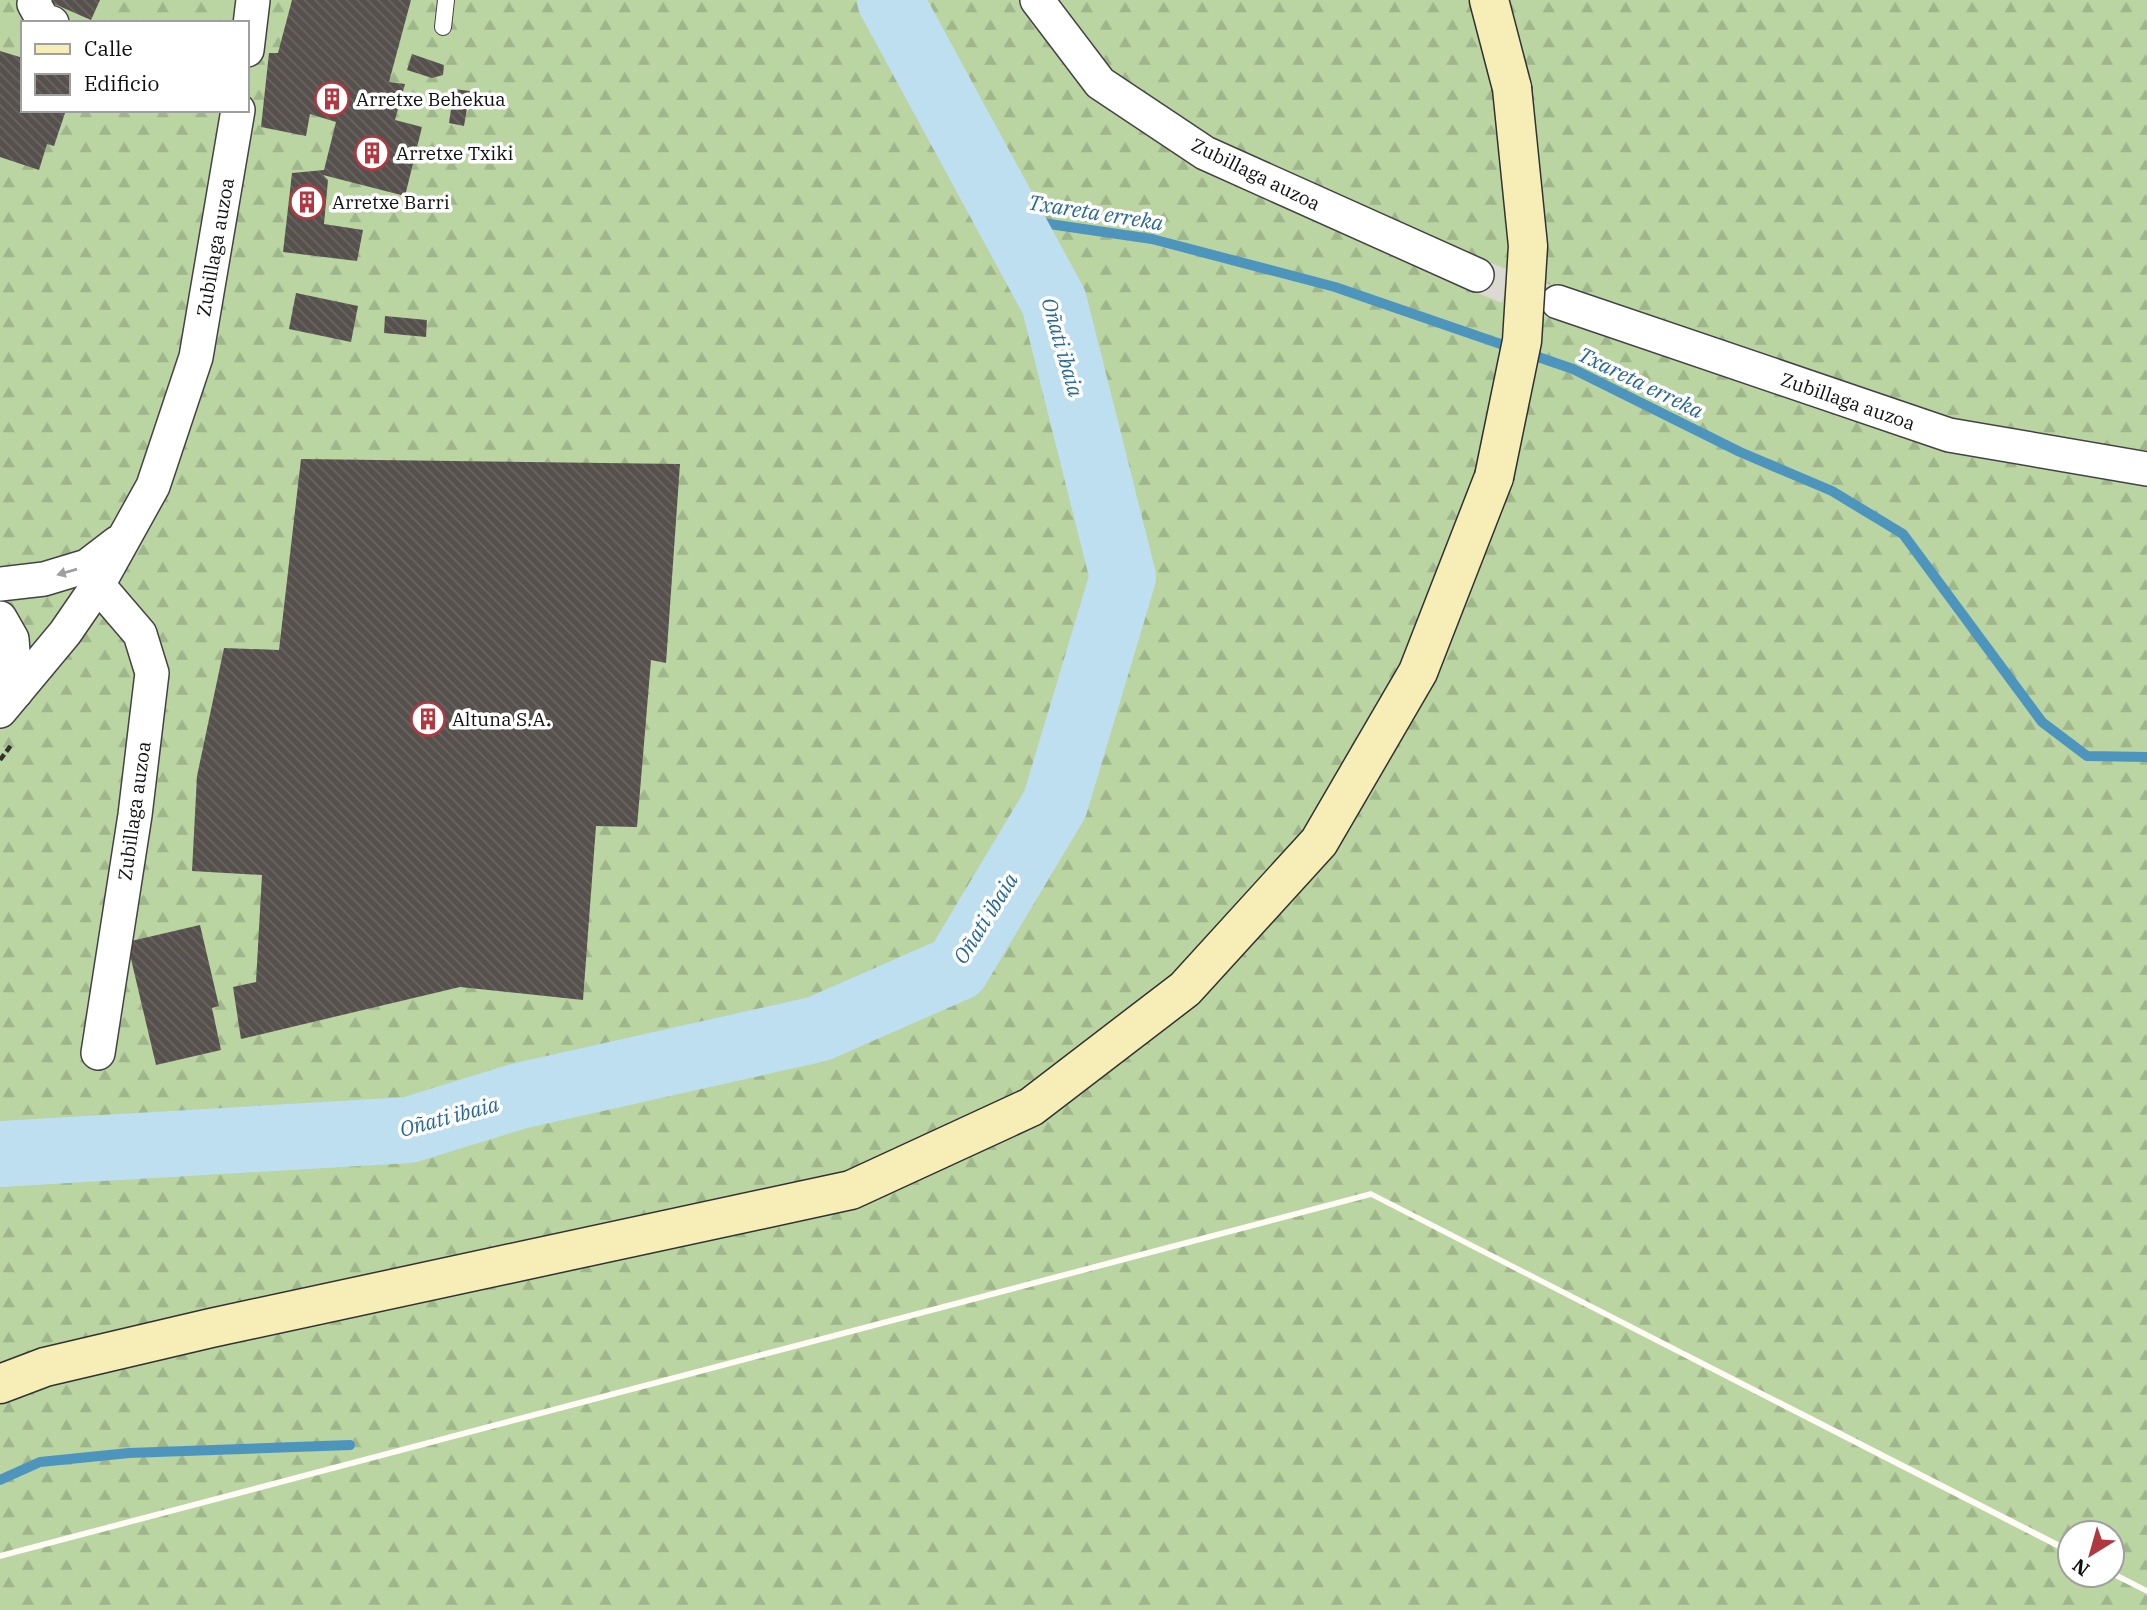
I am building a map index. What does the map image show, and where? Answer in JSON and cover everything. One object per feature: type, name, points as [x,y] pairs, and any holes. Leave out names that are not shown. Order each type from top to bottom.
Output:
[{"type":"main road","points":[[0,1384],[45,1367],[211,1328],[851,1190],[1031,1107],[1185,989],[1319,842],[1418,672],[1494,477],[1522,341],[1528,246],[1512,88],[1489,0]]},
{"type":"street","points":[[35,0],[34,4],[46,21]]},
{"type":"street","name":"Zubillaga auzoa","points":[[1037,0],[1100,83],[1205,153],[1478,275]]},
{"type":"street","name":"Zubillaga auzoa","points":[[8,701],[65,633],[98,585],[153,486],[196,357],[238,112]]},
{"type":"street","name":"Zubillaga auzoa","points":[[1558,302],[1949,435],[2147,468]]},
{"type":"street","name":"Zubillaga auzoa","points":[[0,584],[44,579],[87,566],[125,537]]},
{"type":"street","name":"Zubillaga auzoa","points":[[97,1053],[135,815],[152,673],[140,634],[98,585]]},
{"type":"street","name":"Zubillaga auzoa","points":[[0,618],[12,639],[8,701]]},
{"type":"lane","points":[[443,27],[446,0]]},
{"type":"green space","points":[[0,0],[2147,0],[2147,1588],[2126,1577],[2126,1519],[2056,1519],[2056,1541],[1371,1191],[0,1553]]},
{"type":"green space","points":[[1371,1197],[2056,1548],[2056,1589],[2126,1589],[2126,1584],[2147,1594],[2147,1610],[0,1610],[0,1559]]},
{"type":"building","points":[[52,0],[100,0],[91,20],[52,3]]},
{"type":"building","points":[[292,0],[411,0],[389,82],[405,84],[395,120],[422,127],[405,196],[323,175],[328,180],[324,224],[363,230],[357,261],[283,252],[292,173],[324,170],[336,122],[310,114],[306,136],[261,127],[269,53],[278,53]]},
{"type":"building","points":[[0,51],[21,57],[21,112],[65,112],[54,146],[47,144],[39,170],[0,157]]},
{"type":"building","points":[[412,54],[444,65],[443,75],[432,78],[407,70]]},
{"type":"building","points":[[454,89],[470,91],[464,126],[449,123]]},
{"type":"building","points":[[296,293],[358,306],[351,342],[289,329]]},
{"type":"building","points":[[385,316],[427,320],[426,337],[384,333]]},
{"type":"building","name":"Altuna S.A.","points":[[301,459],[680,464],[666,663],[651,660],[637,827],[596,826],[583,1000],[460,987],[241,1039],[233,987],[256,982],[262,875],[192,871],[197,776],[224,648],[279,650]]},
{"type":"building","points":[[200,925],[219,1006],[212,1008],[221,1050],[156,1065],[127,942]]},
{"type":"waterway","name":"Oñati ibaia","points":[[0,1154],[409,1130],[519,1096],[818,1029],[957,968],[1055,804],[1123,577],[1054,302],[890,0]]},
{"type":"waterway","name":"Txareta erreka","points":[[1008,218],[1152,239],[1335,287],[1573,369],[1740,452],[1832,491],[1903,534],[2042,722],[2087,756],[2147,757]]},
{"type":"waterway","points":[[0,1480],[40,1462],[129,1453],[350,1445]]},
{"type":"tunnel","points":[[1477,275],[1536,299],[1548,301]]},
{"type":"place","name":"Arretxe Behekua","points":[[332,99]]},
{"type":"place","name":"Arretxe Txiki","points":[[372,153]]},
{"type":"place","name":"Arretxe Barri","points":[[307,202]]},
{"type":"place","name":"Altuna S.A.","points":[[428,719]]}]
